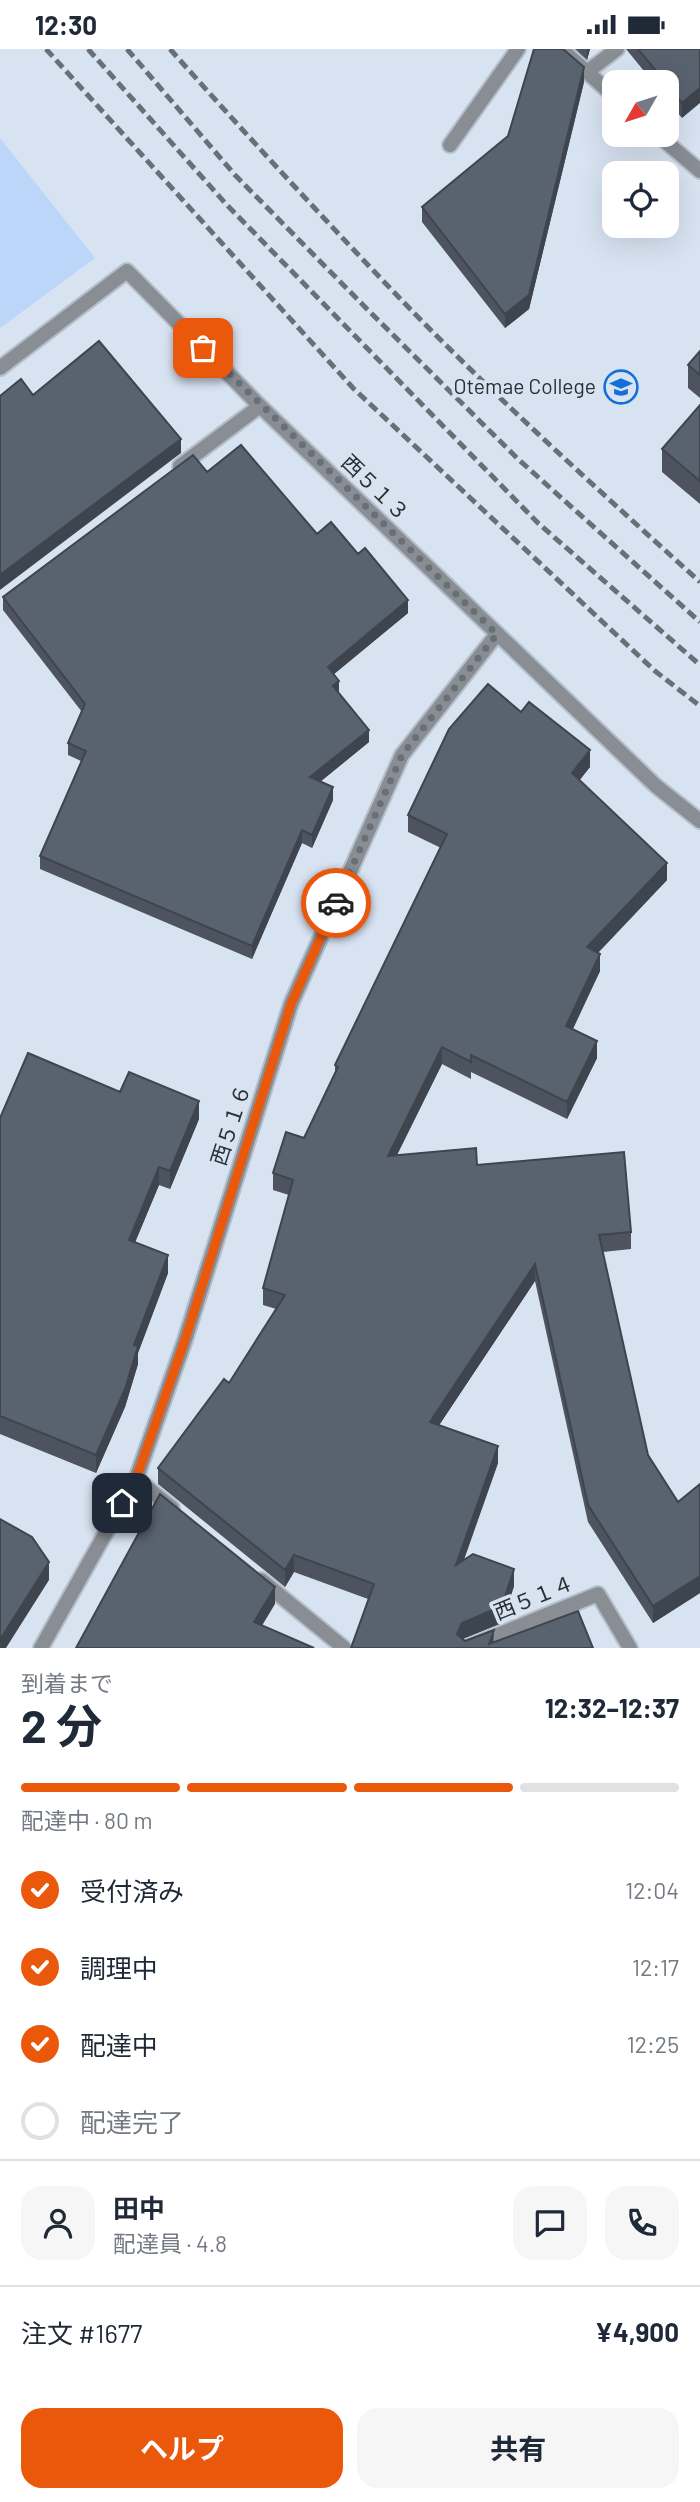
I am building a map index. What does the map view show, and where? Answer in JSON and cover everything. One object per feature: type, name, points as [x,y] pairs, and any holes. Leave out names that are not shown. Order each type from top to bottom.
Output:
[{"type":"street","points":[[450,145],[518,49]]},
{"type":"street","points":[[561,49],[602,85]]},
{"type":"street","points":[[587,72],[617,49]]},
{"type":"street","points":[[672,147],[700,171]]},
{"type":"street","name":"西５１３","points":[[0,367],[127,271],[260,406],[497,634],[656,786],[700,821]]},
{"type":"street","points":[[162,479],[260,406]]},
{"type":"street","name":"西５１６","points":[[41,1648],[136,1479],[185,1340],[291,1004],[402,755],[497,634]]},
{"type":"street","points":[[136,1479],[188,1521]]},
{"type":"street","points":[[250,1572],[344,1648]]},
{"type":"street","name":"西５１４","points":[[466,1648],[598,1594],[630,1648]]},
{"type":"shaded area","points":[[0,138],[95,258],[0,328]]},
{"type":"building","points":[[534,49],[563,49],[584,67],[529,295],[505,314],[422,207],[508,136]]},
{"type":"building","points":[[638,49],[700,49],[700,88],[682,103],[679,99],[679,70],[655,70]]},
{"type":"building","points":[[99,341],[181,439],[0,575],[0,396],[21,379],[33,395]]},
{"type":"building","points":[[700,351],[700,375],[688,365]]},
{"type":"building","points":[[700,405],[700,481],[662,449]]},
{"type":"building","points":[[241,445],[317,534],[331,522],[358,554],[365,548],[408,600],[328,667],[339,681],[333,686],[369,730],[310,777],[333,787],[312,835],[302,830],[252,946],[40,856],[86,751],[68,743],[85,704],[3,597],[193,455],[207,472]]},
{"type":"building","points":[[488,684],[521,712],[529,702],[590,750],[572,773],[667,863],[587,947],[600,954],[566,1026],[597,1041],[567,1102],[471,1055],[471,1062],[442,1047],[388,1156],[476,1148],[477,1165],[624,1152],[631,1232],[599,1235],[648,1455],[678,1502],[700,1484],[700,1576],[653,1606],[588,1505],[535,1264],[430,1422],[498,1446],[456,1565],[473,1554],[514,1569],[502,1606],[462,1623],[457,1634],[465,1641],[494,1630],[489,1644],[578,1611],[593,1648],[351,1648],[374,1584],[294,1555],[285,1570],[158,1468],[224,1379],[229,1383],[285,1295],[263,1288],[293,1180],[273,1173],[286,1132],[304,1138],[338,1067],[335,1065],[447,834],[408,815],[449,729]]},
{"type":"building","points":[[28,1053],[120,1092],[129,1072],[199,1101],[170,1171],[159,1167],[129,1240],[168,1255],[134,1345],[138,1346],[125,1389],[96,1455],[0,1416],[0,1118]]},
{"type":"building","points":[[160,1494],[275,1587],[254,1622],[314,1648],[76,1648]]},
{"type":"building","points":[[0,1519],[32,1537],[49,1562],[0,1640]]},
{"type":"railway","points":[[46,49],[353,388],[655,671],[700,706]]},
{"type":"railway","points":[[88,49],[226,204],[538,523],[700,665]]},
{"type":"railway","points":[[127,49],[235,175],[368,310],[518,459],[700,622]]},
{"type":"railway","points":[[170,49],[414,313],[555,450],[700,582]]},
{"type":"way so far","points":[[203,348],[497,634],[402,755],[336,903]]},
{"type":"place","name":"Otemae College","points":[[621,387]]},
{"type":"route","points":[[122,1503],[136,1479],[185,1340],[291,1004],[336,903]]}]
